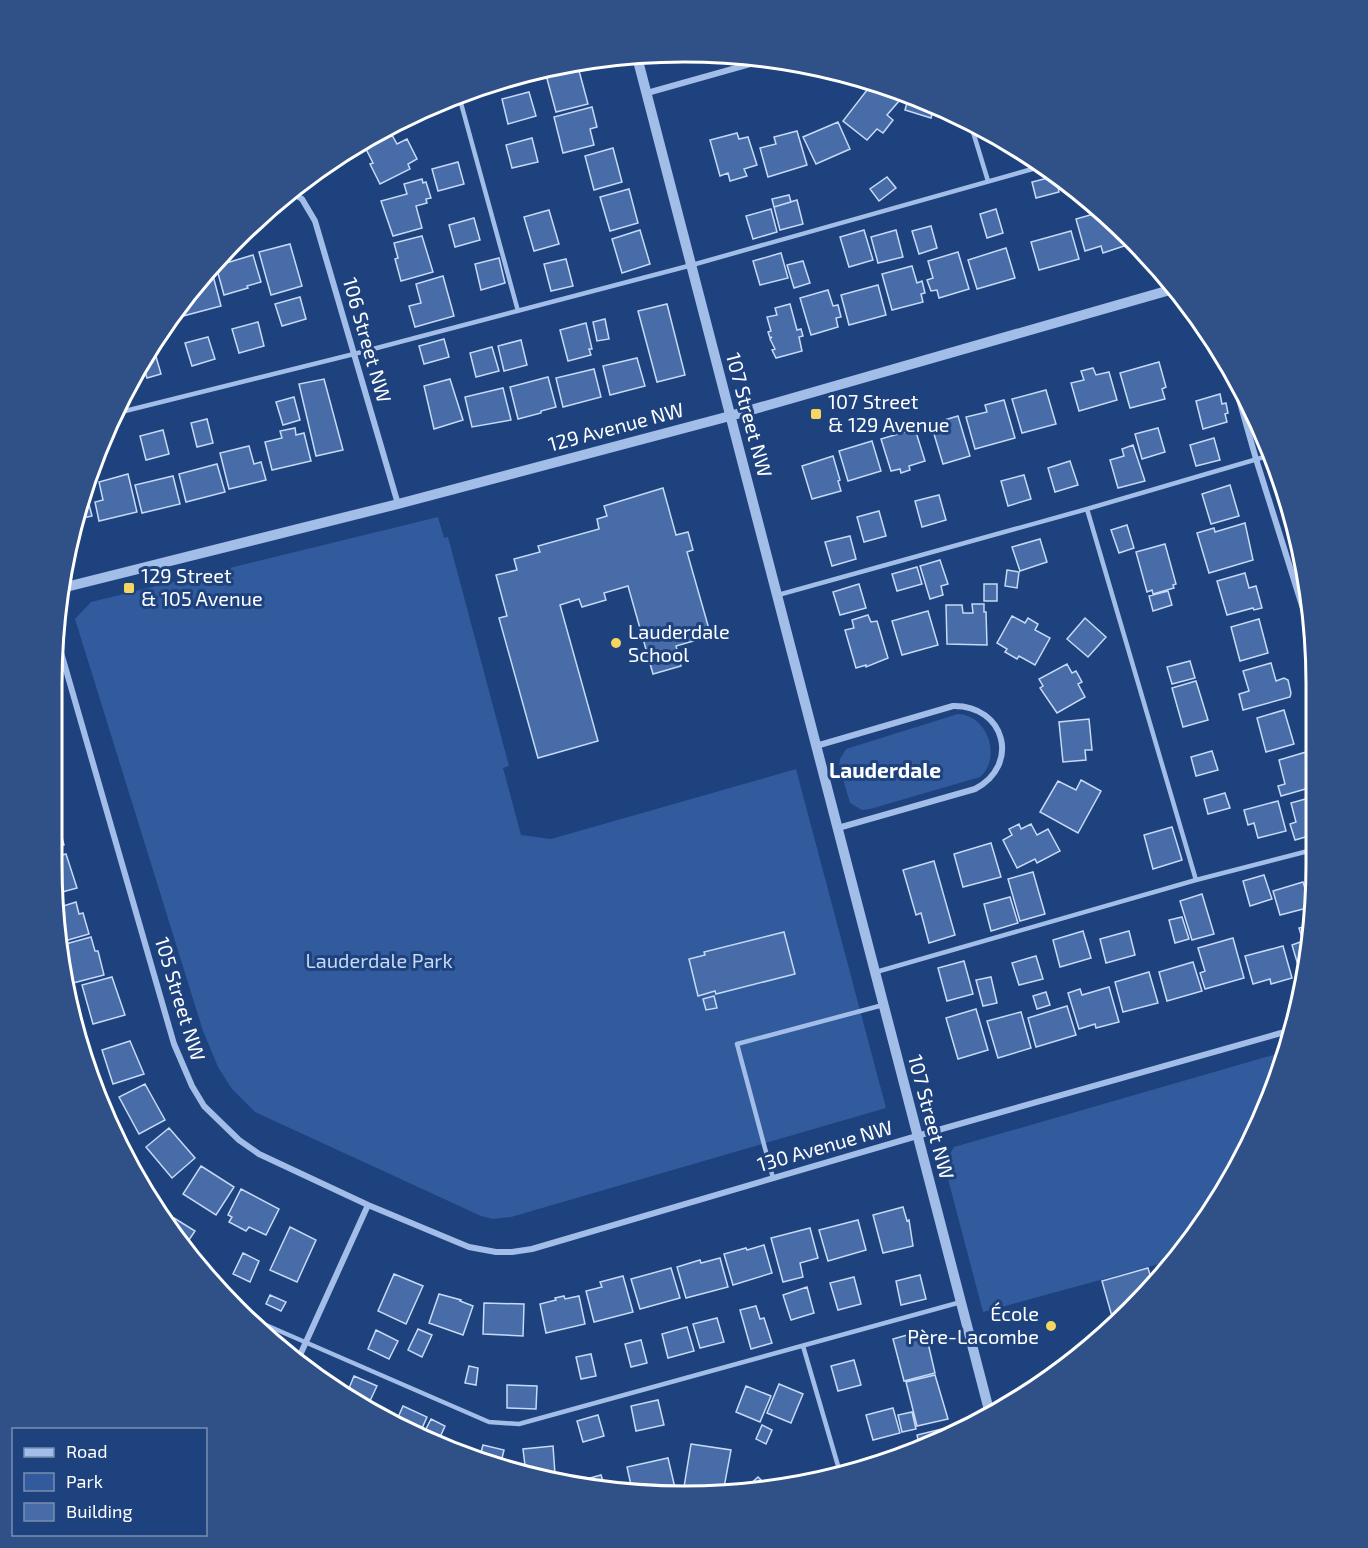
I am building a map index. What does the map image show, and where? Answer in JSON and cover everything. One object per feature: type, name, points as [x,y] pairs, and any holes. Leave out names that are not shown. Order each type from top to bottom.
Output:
[{"type":"street","name":"107 Street NW","points":[[639,63],[988,1407]]},
{"type":"street","points":[[646,93],[746,65]]},
{"type":"street","name":"106 Street NW","points":[[297,197],[308,207],[315,221],[398,504]]},
{"type":"street","name":"129 Avenue NW","points":[[70,586],[398,504],[730,416],[1166,291]]},
{"type":"street","points":[[1242,408],[1301,602]]},
{"type":"street","name":"105 Street NW","points":[[63,658],[174,1044],[192,1086],[204,1106],[220,1124],[259,1154],[368,1205]]},
{"type":"street","points":[[816,746],[953,706],[964,705],[984,713],[998,729],[1001,739],[1001,759],[992,777],[975,789],[838,828]]},
{"type":"street","name":"130 Avenue NW","points":[[368,1205],[483,1251],[512,1252],[532,1249],[917,1136],[1283,1032]]},
{"type":"street","points":[[300,1354],[368,1205]]},
{"type":"lane","points":[[461,103],[518,311]]},
{"type":"lane","points":[[973,134],[988,182]]},
{"type":"lane","points":[[125,411],[354,354],[692,265],[1034,169]]},
{"type":"lane","points":[[778,595],[1088,509],[1263,457]]},
{"type":"lane","points":[[1088,509],[1196,880]]},
{"type":"lane","points":[[875,972],[1196,880],[1306,852]]},
{"type":"lane","points":[[773,1178],[737,1044],[883,1005]]},
{"type":"lane","points":[[269,1327],[489,1422],[519,1424],[961,1302]]},
{"type":"lane","points":[[803,1346],[838,1467]]},
{"type":"green space","name":"Lauderdale Park","points":[[438,517],[444,538],[448,537],[509,766],[503,768],[521,835],[551,839],[796,769],[886,1108],[511,1217],[493,1219],[481,1216],[255,1112],[232,1089],[218,1067],[203,1031],[75,619],[91,602]]},
{"type":"green space","points":[[958,714],[968,716],[977,722],[984,729],[988,739],[991,749],[990,759],[987,769],[980,777],[870,809],[862,810],[850,803],[839,765],[846,749]]},
{"type":"green space","points":[[1276,1054],[1259,1102],[1223,1175],[1202,1210],[1161,1263],[983,1312],[944,1164],[954,1147]]},
{"type":"building","points":[[579,71],[588,104],[556,112],[547,77]]},
{"type":"building","points":[[867,90],[899,101],[887,115],[893,120],[883,133],[877,129],[867,140],[843,121]]},
{"type":"building","points":[[529,92],[536,116],[508,124],[502,99]]},
{"type":"building","points":[[907,103],[932,114],[931,118],[905,110]]},
{"type":"building","points":[[592,107],[597,127],[590,129],[594,145],[563,153],[554,117]]},
{"type":"building","points":[[838,122],[850,149],[816,164],[803,137]]},
{"type":"building","points":[[797,131],[807,165],[768,177],[760,148],[776,144],[774,137]]},
{"type":"building","points":[[737,133],[739,139],[748,137],[757,165],[744,169],[747,176],[730,181],[728,173],[720,176],[710,140]]},
{"type":"building","points":[[392,135],[397,144],[407,139],[417,159],[408,164],[410,169],[380,184],[370,164],[373,163],[366,149]]},
{"type":"building","points":[[532,138],[538,162],[512,168],[506,145]]},
{"type":"building","points":[[613,148],[622,182],[594,190],[585,156]]},
{"type":"building","points":[[458,162],[464,184],[438,191],[432,169]]},
{"type":"building","points":[[887,177],[896,188],[879,201],[870,189]]},
{"type":"building","points":[[1047,178],[1058,186],[1059,192],[1036,198],[1032,182]]},
{"type":"building","points":[[422,179],[423,183],[426,182],[431,198],[426,199],[427,203],[416,206],[422,228],[393,236],[381,201],[407,194],[404,184]]},
{"type":"building","points":[[629,189],[638,223],[610,231],[600,197]]},
{"type":"building","points":[[789,195],[791,202],[774,207],[772,199]]},
{"type":"building","points":[[797,200],[803,224],[780,230],[774,207]]},
{"type":"building","points":[[771,209],[777,232],[753,239],[746,216]]},
{"type":"building","points":[[996,209],[1003,233],[987,238],[980,214]]},
{"type":"building","points":[[549,210],[559,244],[534,251],[524,217]]},
{"type":"building","points":[[1092,214],[1125,246],[1103,253],[1101,246],[1085,251],[1076,219]]},
{"type":"building","points":[[474,218],[480,240],[455,247],[449,225]]},
{"type":"building","points":[[931,226],[937,248],[919,254],[912,231]]},
{"type":"building","points":[[640,230],[650,264],[622,273],[612,239]]},
{"type":"building","points":[[864,230],[873,260],[849,267],[840,237]]},
{"type":"building","points":[[896,230],[903,257],[878,263],[871,237]]},
{"type":"building","points":[[1071,231],[1079,259],[1039,270],[1031,242]]},
{"type":"building","points":[[422,236],[433,272],[401,281],[395,259],[398,258],[394,243]]},
{"type":"building","points":[[290,244],[302,286],[271,295],[259,252]]},
{"type":"building","points":[[1006,248],[1015,278],[977,289],[968,260]]},
{"type":"building","points":[[958,252],[969,289],[939,298],[937,290],[931,291],[927,280],[933,278],[928,261]]},
{"type":"building","points":[[781,253],[788,278],[760,285],[753,261]]},
{"type":"building","points":[[253,255],[261,282],[224,295],[218,272],[226,263]]},
{"type":"building","points":[[499,258],[505,283],[481,290],[475,264]]},
{"type":"building","points":[[566,259],[573,286],[551,291],[544,264]]},
{"type":"building","points":[[803,261],[810,283],[794,288],[787,265]]},
{"type":"building","points":[[912,266],[917,283],[922,281],[925,293],[921,294],[923,302],[892,310],[882,274]]},
{"type":"building","points":[[443,276],[454,316],[415,327],[409,306],[421,303],[416,284]]},
{"type":"building","points":[[213,277],[221,306],[183,316],[190,305]]},
{"type":"building","points":[[878,285],[886,315],[849,325],[841,295]]},
{"type":"building","points":[[828,290],[833,306],[838,305],[841,317],[836,318],[838,327],[811,335],[800,298]]},
{"type":"building","points":[[300,297],[306,319],[282,326],[275,304]]},
{"type":"building","points":[[667,304],[685,375],[657,382],[638,311]]},
{"type":"building","points":[[790,304],[797,330],[801,329],[803,336],[799,337],[802,351],[776,358],[772,350],[775,349],[770,339],[772,337],[770,338],[768,332],[771,331],[767,317],[777,315],[775,308]]},
{"type":"building","points":[[605,319],[609,339],[597,341],[593,322]]},
{"type":"building","points":[[258,322],[264,346],[239,353],[232,329]]},
{"type":"building","points":[[586,323],[592,349],[589,349],[591,355],[568,361],[560,330]]},
{"type":"building","points":[[208,337],[215,359],[192,366],[185,343]]},
{"type":"building","points":[[444,339],[449,357],[424,364],[419,346]]},
{"type":"building","points":[[521,340],[527,365],[504,371],[498,346]]},
{"type":"building","points":[[492,347],[499,371],[476,377],[470,353]]},
{"type":"building","points":[[156,355],[161,374],[147,378],[145,373]]},
{"type":"building","points":[[637,358],[645,386],[610,395],[603,366]]},
{"type":"building","points":[[1159,362],[1166,387],[1162,389],[1165,399],[1130,408],[1120,373]]},
{"type":"building","points":[[1093,368],[1096,375],[1109,372],[1117,400],[1079,411],[1071,383],[1084,380],[1081,371]]},
{"type":"building","points":[[594,369],[601,397],[563,407],[556,378]]},
{"type":"building","points":[[548,377],[556,407],[518,419],[510,387]]},
{"type":"building","points":[[324,379],[343,450],[316,456],[299,384]]},
{"type":"building","points":[[450,379],[463,420],[434,429],[424,386]]},
{"type":"building","points":[[503,388],[511,420],[472,427],[465,397]]},
{"type":"building","points":[[1046,390],[1056,424],[1022,433],[1012,399]]},
{"type":"building","points":[[1220,394],[1222,404],[1226,403],[1227,422],[1203,429],[1196,401]]},
{"type":"building","points":[[294,397],[300,420],[283,425],[276,402]]},
{"type":"building","points":[[1004,400],[1015,438],[975,449],[966,417],[987,412],[985,405]]},
{"type":"building","points":[[958,416],[970,456],[943,464],[931,424]]},
{"type":"building","points":[[207,419],[213,443],[197,447],[191,423]]},
{"type":"building","points":[[295,428],[296,435],[304,433],[311,461],[272,470],[265,442],[282,438],[280,431]]},
{"type":"building","points":[[1158,428],[1165,452],[1142,459],[1135,434]]},
{"type":"building","points":[[915,429],[925,461],[909,466],[910,470],[901,473],[900,469],[891,471],[881,439]]},
{"type":"building","points":[[163,430],[169,454],[146,460],[140,436]]},
{"type":"building","points":[[1214,438],[1220,460],[1196,466],[1190,445]]},
{"type":"building","points":[[872,441],[881,471],[848,481],[839,451]]},
{"type":"building","points":[[1133,445],[1145,481],[1118,488],[1110,460],[1124,456],[1122,449]]},
{"type":"building","points":[[249,446],[254,464],[261,462],[266,480],[229,489],[220,453]]},
{"type":"building","points":[[833,456],[841,491],[812,499],[802,466]]},
{"type":"building","points":[[1070,461],[1078,485],[1055,492],[1048,468]]},
{"type":"building","points":[[217,464],[225,492],[186,502],[179,474]]},
{"type":"building","points":[[128,474],[137,512],[99,521],[95,502],[103,500],[99,482]]},
{"type":"building","points":[[1024,475],[1031,499],[1008,506],[1001,481]]},
{"type":"building","points":[[173,476],[180,504],[142,513],[135,485]]},
{"type":"building","points":[[1230,485],[1239,516],[1211,524],[1202,494]]},
{"type":"building","points":[[663,488],[676,535],[688,532],[693,550],[687,552],[711,636],[676,646],[681,666],[653,674],[628,586],[604,593],[606,600],[582,607],[579,599],[560,605],[598,741],[538,758],[499,618],[507,616],[496,575],[517,570],[514,559],[540,552],[538,546],[599,529],[597,519],[607,516],[604,506]]},
{"type":"building","points":[[939,495],[946,520],[922,527],[915,501]]},
{"type":"building","points":[[89,504],[92,516],[85,518]]},
{"type":"building","points":[[879,511],[886,536],[864,542],[857,517]]},
{"type":"building","points":[[1245,523],[1253,560],[1209,573],[1197,533],[1214,528],[1215,532]]},
{"type":"building","points":[[1127,525],[1134,548],[1119,553],[1111,530]]},
{"type":"building","points":[[850,536],[856,559],[832,566],[825,542]]},
{"type":"building","points":[[1040,539],[1047,562],[1020,571],[1012,547]]},
{"type":"building","points":[[1165,544],[1176,584],[1173,585],[1174,588],[1153,594],[1152,590],[1147,592],[1136,552]]},
{"type":"building","points":[[940,560],[948,584],[941,586],[943,595],[930,599],[920,566]]},
{"type":"building","points":[[917,567],[922,584],[897,591],[892,574]]},
{"type":"building","points":[[1007,570],[1019,572],[1017,588],[1005,586]]},
{"type":"building","points":[[1245,573],[1249,588],[1256,586],[1262,608],[1227,615],[1217,581]]},
{"type":"building","points":[[859,584],[866,608],[840,615],[833,592]]},
{"type":"building","points":[[984,584],[997,584],[997,601],[984,601]]},
{"type":"building","points":[[1168,591],[1172,605],[1153,611],[1149,596]]},
{"type":"building","points":[[972,604],[984,604],[987,645],[947,644],[946,605],[962,605],[963,613],[973,613]]},
{"type":"building","points":[[928,611],[938,645],[902,655],[892,621]]},
{"type":"building","points":[[868,615],[871,622],[877,621],[888,658],[866,667],[866,665],[856,668],[845,630],[854,628],[852,620]]},
{"type":"building","points":[[1012,616],[1025,623],[1028,618],[1038,624],[1035,630],[1050,638],[1035,665],[1019,656],[1017,659],[1005,652],[1007,649],[997,643]]},
{"type":"building","points":[[1085,618],[1106,637],[1088,657],[1067,639]]},
{"type":"building","points":[[1259,619],[1268,653],[1240,661],[1231,627]]},
{"type":"building","points":[[1190,661],[1195,678],[1172,684],[1167,667]]},
{"type":"building","points":[[1271,663],[1276,681],[1284,678],[1288,680],[1290,697],[1243,710],[1239,694],[1249,691],[1243,671]]},
{"type":"building","points":[[1067,664],[1072,673],[1076,671],[1082,682],[1078,684],[1085,697],[1057,713],[1040,688],[1043,686],[1039,679]]},
{"type":"building","points":[[1196,681],[1208,720],[1183,727],[1172,688]]},
{"type":"building","points":[[1284,710],[1294,744],[1266,752],[1257,718]]},
{"type":"building","points":[[1089,719],[1092,750],[1085,750],[1086,760],[1063,762],[1059,722]]},
{"type":"building","points":[[1212,751],[1218,770],[1196,776],[1191,757]]},
{"type":"building","points":[[1306,752],[1306,789],[1281,796],[1278,786],[1285,784],[1279,760]]},
{"type":"building","points":[[1081,780],[1101,791],[1078,833],[1040,812],[1058,781],[1076,790]]},
{"type":"building","points":[[1225,793],[1230,808],[1208,814],[1204,799]]},
{"type":"building","points":[[1306,799],[1306,837],[1295,840],[1290,824],[1296,822],[1291,803]]},
{"type":"building","points":[[1278,801],[1286,831],[1258,838],[1254,823],[1248,825],[1244,810]]},
{"type":"building","points":[[1019,824],[1021,829],[1031,824],[1037,835],[1048,829],[1060,851],[1037,863],[1035,859],[1017,868],[1003,840],[1012,835],[1009,829]]},
{"type":"building","points":[[1172,827],[1182,860],[1153,869],[1144,835]]},
{"type":"building","points":[[991,843],[1001,877],[963,887],[954,854]]},
{"type":"building","points":[[66,854],[77,888],[63,892],[62,864],[62,855]]},
{"type":"building","points":[[934,861],[955,935],[929,943],[921,913],[916,915],[903,870]]},
{"type":"building","points":[[1033,872],[1045,914],[1020,921],[1008,879]]},
{"type":"building","points":[[1264,875],[1272,899],[1250,906],[1243,881]]},
{"type":"building","points":[[1303,882],[1305,889],[1305,909],[1280,915],[1273,891]]},
{"type":"building","points":[[1202,894],[1214,934],[1192,940],[1180,901]]},
{"type":"building","points":[[1010,897],[1018,923],[991,931],[984,904]]},
{"type":"building","points":[[76,902],[79,914],[83,913],[89,934],[67,940],[63,906]]},
{"type":"building","points":[[1182,917],[1189,939],[1175,943],[1169,920]]},
{"type":"building","points":[[1083,931],[1091,958],[1060,967],[1053,940]]},
{"type":"building","points":[[1129,931],[1135,955],[1106,963],[1100,939]]},
{"type":"building","points":[[784,932],[795,974],[716,994],[715,991],[698,996],[689,959],[705,955],[704,952]]},
{"type":"building","points":[[91,937],[95,951],[98,951],[104,975],[73,983],[67,944]]},
{"type":"building","points":[[1233,938],[1244,978],[1205,989],[1200,973],[1205,971],[1198,948]]},
{"type":"building","points":[[1301,942],[1298,965],[1292,945]]},
{"type":"building","points":[[1283,946],[1292,978],[1271,984],[1270,979],[1253,984],[1245,956]]},
{"type":"building","points":[[1036,956],[1043,979],[1019,985],[1012,963]]},
{"type":"building","points":[[964,961],[973,994],[947,1001],[938,968]]},
{"type":"building","points":[[1193,962],[1202,991],[1167,1001],[1159,972]]},
{"type":"building","points":[[1149,972],[1158,1003],[1123,1012],[1115,982]]},
{"type":"building","points":[[112,977],[125,1015],[93,1024],[82,985]]},
{"type":"building","points":[[991,977],[997,1003],[983,1006],[976,980]]},
{"type":"building","points":[[1109,987],[1119,1022],[1096,1028],[1095,1024],[1079,1029],[1068,993],[1080,989],[1082,995]]},
{"type":"building","points":[[1046,992],[1050,1005],[1037,1009],[1033,996]]},
{"type":"building","points":[[714,996],[717,1008],[706,1010],[703,999]]},
{"type":"building","points":[[1067,1006],[1076,1035],[1036,1047],[1028,1018]]},
{"type":"building","points":[[976,1009],[988,1050],[958,1059],[946,1018]]},
{"type":"building","points":[[1021,1012],[1031,1048],[998,1058],[987,1021]]},
{"type":"building","points":[[130,1041],[144,1074],[113,1084],[102,1050]]},
{"type":"building","points":[[145,1084],[165,1120],[139,1134],[119,1097]]},
{"type":"building","points":[[169,1128],[195,1158],[172,1178],[146,1147]]},
{"type":"building","points":[[201,1166],[234,1187],[216,1215],[183,1194]]},
{"type":"building","points":[[241,1189],[279,1209],[266,1235],[249,1227],[246,1231],[229,1222],[232,1217],[228,1215]]},
{"type":"building","points":[[903,1207],[907,1221],[909,1220],[913,1246],[883,1253],[873,1215]]},
{"type":"building","points":[[174,1218],[195,1231],[188,1241]]},
{"type":"building","points":[[858,1220],[866,1250],[828,1261],[819,1230]]},
{"type":"building","points":[[290,1227],[316,1240],[297,1282],[270,1270]]},
{"type":"building","points":[[810,1228],[818,1258],[800,1263],[803,1277],[783,1282],[771,1238]]},
{"type":"building","points":[[764,1245],[772,1273],[733,1285],[724,1254]]},
{"type":"building","points":[[243,1253],[259,1261],[250,1282],[233,1274]]},
{"type":"building","points":[[720,1258],[728,1287],[686,1298],[677,1267],[700,1260],[701,1263]]},
{"type":"building","points":[[671,1268],[680,1298],[640,1309],[631,1279]]},
{"type":"building","points":[[1148,1268],[1150,1276],[1112,1315],[1102,1281]]},
{"type":"building","points":[[394,1274],[423,1286],[406,1324],[378,1311]]},
{"type":"building","points":[[920,1275],[926,1299],[901,1305],[896,1281]]},
{"type":"building","points":[[623,1276],[633,1312],[594,1322],[586,1291],[602,1287],[600,1282]]},
{"type":"building","points":[[854,1277],[861,1304],[838,1310],[830,1283]]},
{"type":"building","points":[[807,1287],[814,1313],[791,1320],[783,1295]]},
{"type":"building","points":[[439,1294],[473,1306],[463,1335],[429,1323]]},
{"type":"building","points":[[270,1295],[286,1302],[281,1311],[266,1304]]},
{"type":"building","points":[[564,1296],[565,1299],[579,1296],[585,1324],[546,1333],[540,1304]]},
{"type":"building","points":[[484,1303],[524,1304],[523,1336],[483,1334]]},
{"type":"building","points":[[756,1306],[760,1319],[764,1318],[772,1343],[751,1349],[740,1310]]},
{"type":"building","points":[[717,1318],[724,1342],[700,1348],[693,1324]]},
{"type":"building","points":[[687,1327],[694,1351],[668,1358],[662,1334]]},
{"type":"building","points":[[418,1329],[432,1335],[422,1357],[408,1350]]},
{"type":"building","points":[[376,1330],[398,1341],[389,1359],[368,1349]]},
{"type":"building","points":[[925,1330],[935,1373],[904,1381],[893,1339]]},
{"type":"building","points":[[641,1340],[647,1363],[631,1367],[625,1344]]},
{"type":"building","points":[[591,1354],[596,1376],[581,1379],[576,1357]]},
{"type":"building","points":[[854,1360],[861,1385],[838,1391],[831,1366]]},
{"type":"building","points":[[469,1366],[478,1368],[476,1385],[465,1383]]},
{"type":"building","points":[[935,1375],[948,1419],[917,1426],[906,1382]]},
{"type":"building","points":[[354,1376],[377,1386],[370,1401],[349,1389]]},
{"type":"building","points":[[779,1384],[803,1394],[791,1423],[767,1413]]},
{"type":"building","points":[[507,1385],[537,1386],[536,1409],[507,1408]]},
{"type":"building","points":[[746,1386],[771,1396],[760,1422],[736,1412]]},
{"type":"building","points":[[658,1400],[664,1425],[636,1431],[631,1406]]},
{"type":"building","points":[[403,1406],[427,1417],[422,1428],[398,1416]]},
{"type":"building","points":[[893,1408],[900,1433],[873,1440],[866,1415]]},
{"type":"building","points":[[912,1412],[916,1429],[902,1432],[898,1415]]},
{"type":"building","points":[[598,1415],[604,1436],[583,1442],[577,1421]]},
{"type":"building","points":[[431,1419],[445,1426],[440,1436],[426,1430]]},
{"type":"building","points":[[762,1425],[772,1430],[766,1444],[756,1439]]},
{"type":"building","points":[[946,1428],[918,1440],[917,1435]]},
{"type":"building","points":[[691,1444],[731,1450],[724,1485],[684,1486]]},
{"type":"building","points":[[483,1445],[504,1450],[502,1458],[481,1452]]},
{"type":"building","points":[[553,1446],[555,1473],[525,1465],[523,1449]]},
{"type":"building","points":[[668,1458],[674,1486],[631,1484],[627,1467]]},
{"type":"building","points":[[601,1475],[603,1481],[588,1479]]},
{"type":"building","points":[[758,1477],[762,1481],[752,1482]]},
{"type":"place","name":"107 Street & 129 Avenue","points":[[816,414]]},
{"type":"place","name":"129 Street & 105 Avenue","points":[[129,588]]},
{"type":"place","name":"Lauderdale School","points":[[616,643]]},
{"type":"place","name":"École Père-Lacombe","points":[[1051,1326]]},
{"type":"district","name":"Lauderdale","points":[[885,771]]}]
